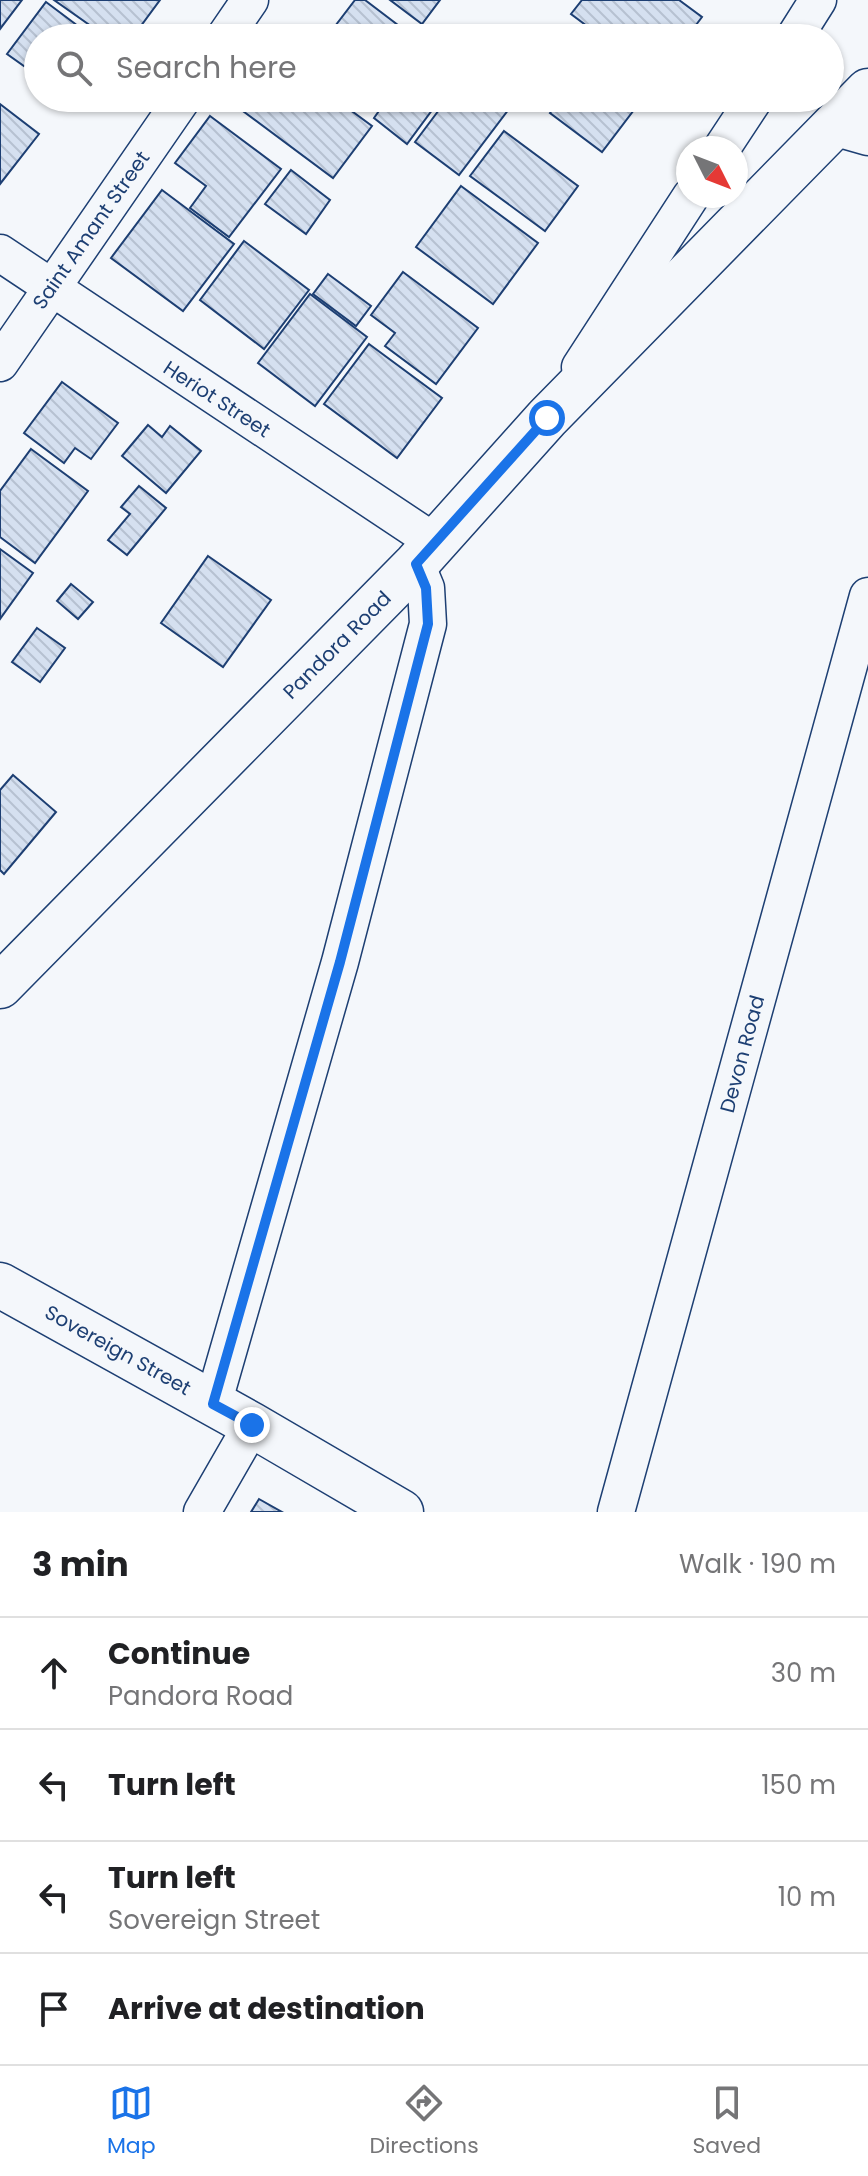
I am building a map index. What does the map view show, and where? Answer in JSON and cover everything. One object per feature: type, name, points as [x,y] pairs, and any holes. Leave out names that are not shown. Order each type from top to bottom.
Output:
[{"type":"street","points":[[234,24],[250,0]]},
{"type":"street","points":[[803,24],[818,0]]},
{"type":"street","name":"Pandora Road","points":[[0,986],[426,553],[547,418],[850,132],[868,91]]},
{"type":"street","name":"Saint Amant Street","points":[[0,363],[173,112]]},
{"type":"street","points":[[730,136],[746,112]]},
{"type":"street","points":[[547,418],[683,208]]},
{"type":"street","name":"Heriot Street","points":[[0,253],[426,553]]},
{"type":"street","points":[[213,1404],[340,962],[428,624],[426,553]]},
{"type":"street","name":"Devon Road","points":[[616,1512],[868,596]]},
{"type":"street","name":"Sovereign Street","points":[[0,1285],[401,1512]]},
{"type":"street","points":[[202,1512],[252,1425]]},
{"type":"building","points":[[0,0],[22,0],[0,29]]},
{"type":"building","points":[[54,0],[160,0],[142,24],[88,24]]},
{"type":"building","points":[[355,0],[365,0],[397,24],[337,24]]},
{"type":"building","points":[[390,0],[440,0],[422,24]]},
{"type":"building","points":[[582,0],[679,0],[702,17],[697,24],[584,24],[571,14]]},
{"type":"building","points":[[46,2],[75,24],[30,24]]},
{"type":"building","points":[[24,31],[24,66],[7,54]]},
{"type":"building","points":[[0,104],[39,134],[0,184]]},
{"type":"building","points":[[244,112],[353,112],[372,126],[333,178]]},
{"type":"building","points":[[378,112],[431,112],[407,144],[374,118]]},
{"type":"building","points":[[438,112],[507,112],[459,175],[415,142]]},
{"type":"building","points":[[551,112],[632,112],[602,152]]},
{"type":"building","points":[[210,116],[281,169],[229,237],[190,208],[206,186],[175,163]]},
{"type":"building","points":[[504,131],[578,186],[545,231],[470,176]]},
{"type":"building","points":[[291,170],[330,200],[306,234],[265,204]]},
{"type":"building","points":[[461,186],[538,243],[493,304],[416,247]]},
{"type":"building","points":[[162,190],[234,244],[183,311],[111,258]]},
{"type":"building","points":[[244,241],[309,290],[264,349],[200,300]]},
{"type":"building","points":[[403,272],[478,328],[436,384],[385,346],[395,333],[371,315]]},
{"type":"building","points":[[328,274],[371,306],[356,326],[313,294]]},
{"type":"building","points":[[310,294],[367,337],[315,406],[258,363]]},
{"type":"building","points":[[369,344],[442,398],[397,458],[324,404]]},
{"type":"building","points":[[62,382],[118,423],[91,459],[75,448],[64,463],[24,433]]},
{"type":"building","points":[[148,425],[162,437],[170,426],[201,451],[166,493],[122,456]]},
{"type":"building","points":[[31,449],[88,491],[35,563],[0,537],[0,491]]},
{"type":"building","points":[[139,486],[166,508],[127,555],[108,540],[130,514],[121,507]]},
{"type":"building","points":[[0,549],[33,573],[0,619]]},
{"type":"building","points":[[208,556],[271,600],[223,667],[161,623]]},
{"type":"building","points":[[71,584],[93,602],[78,619],[57,601]]},
{"type":"building","points":[[37,628],[65,648],[40,682],[12,662]]},
{"type":"building","points":[[13,775],[56,812],[4,874],[0,870],[0,790]]},
{"type":"building","points":[[259,1499],[282,1512],[251,1512]]},
{"type":"route","points":[[252,1425],[213,1404],[340,962],[428,624],[426,588],[416,564],[547,418]]}]
